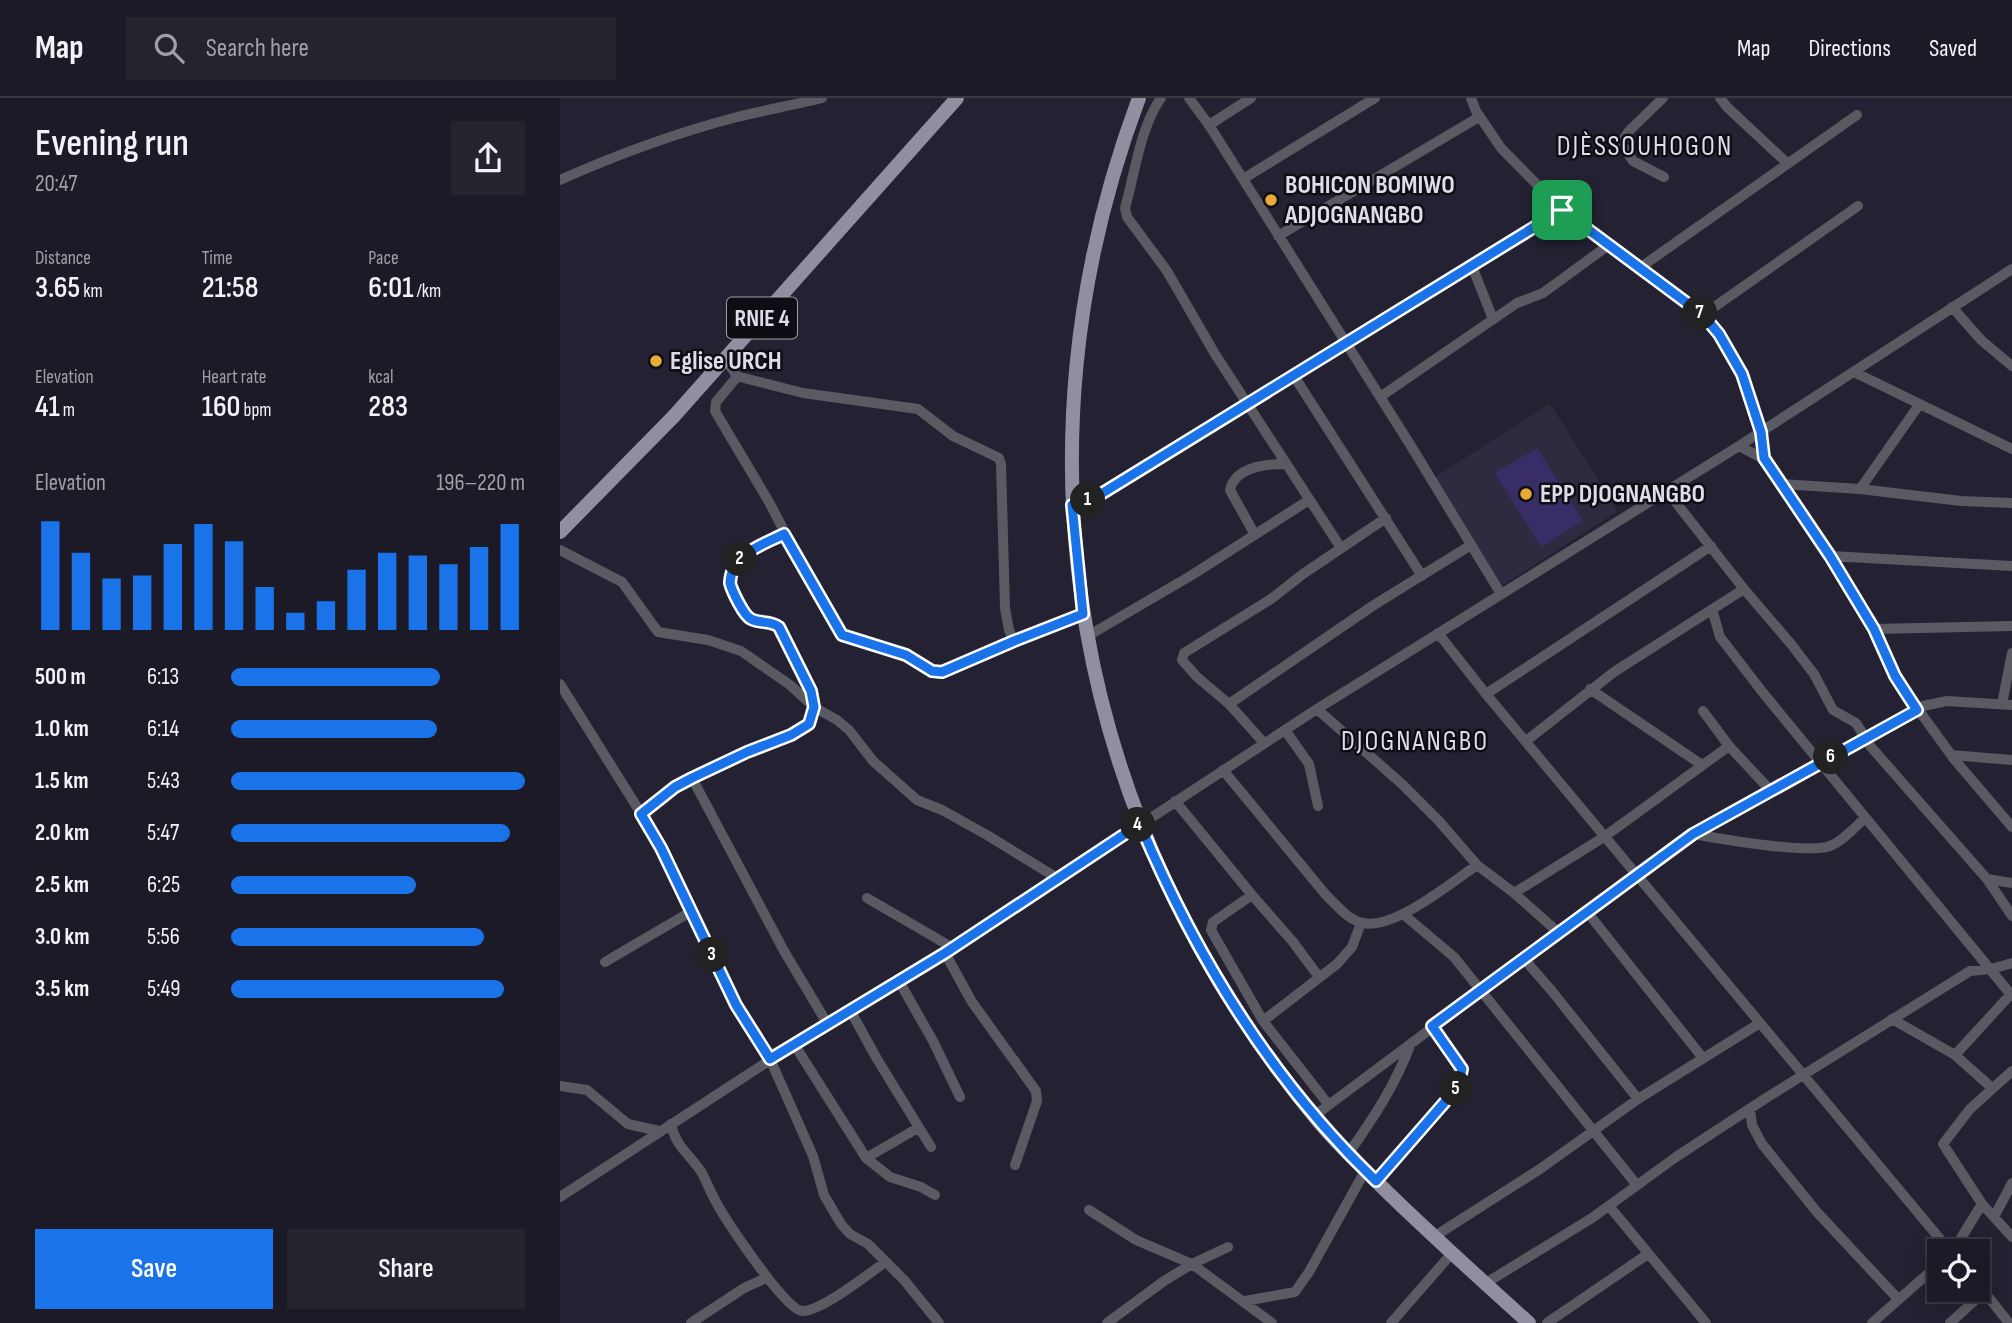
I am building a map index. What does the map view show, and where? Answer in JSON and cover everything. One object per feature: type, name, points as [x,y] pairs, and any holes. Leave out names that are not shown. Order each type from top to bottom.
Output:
[{"type":"main road","name":"RNIE 4","points":[[560,532],[674,416],[957,98]]},
{"type":"main road","points":[[1139,98],[1120,151],[1097,231],[1082,307],[1073,387],[1072,505],[1083,614],[1086,638],[1111,740],[1140,824],[1178,909],[1245,1023],[1314,1116],[1348,1154],[1529,1323]]},
{"type":"street","points":[[560,180],[618,154],[678,133],[739,116],[822,98]]},
{"type":"street","points":[[1161,98],[1146,131],[1125,212],[1167,271],[1215,354],[1342,548]]},
{"type":"street","points":[[1189,98],[1243,179],[1501,594]]},
{"type":"street","points":[[1209,125],[1251,98]]},
{"type":"street","points":[[1243,179],[1375,98]]},
{"type":"street","points":[[1471,98],[1479,117],[1501,149],[1562,210],[1703,315],[1719,334],[1742,374],[1761,432],[1764,458],[1830,556],[1874,629],[1895,676],[1917,710],[2012,827]]},
{"type":"street","points":[[1663,98],[1629,131],[1622,143],[1633,161],[1664,177]]},
{"type":"street","points":[[1720,98],[1787,163]]},
{"type":"street","points":[[1641,267],[1857,115]]},
{"type":"street","points":[[1278,236],[1479,117]]},
{"type":"street","points":[[1703,315],[1858,206]]},
{"type":"street","points":[[1072,505],[1101,494],[1562,210]]},
{"type":"street","points":[[1380,397],[1517,303],[1543,293],[1610,244]]},
{"type":"street","points":[[1472,266],[1493,319]]},
{"type":"street","points":[[560,1182],[563,1195],[770,1059],[949,950],[1317,709],[1739,446],[2012,269]]},
{"type":"street","points":[[1952,307],[1981,340],[2012,366]]},
{"type":"street","points":[[725,359],[736,376],[803,393],[923,411],[953,436],[999,457],[1005,608],[1014,641]]},
{"type":"street","points":[[1854,372],[2012,449]]},
{"type":"street","points":[[736,376],[716,402],[715,411],[769,502],[826,611],[838,631],[845,637],[906,655],[939,673],[1083,614]]},
{"type":"street","points":[[1294,376],[1422,576]]},
{"type":"street","points":[[1860,489],[1919,405]]},
{"type":"street","points":[[1739,446],[1764,458]]},
{"type":"street","points":[[1255,535],[1230,487],[1237,478],[1254,467],[1285,464]]},
{"type":"street","points":[[1781,484],[1860,489],[1961,501],[2012,503]]},
{"type":"street","points":[[1666,490],[1814,674],[1833,710],[1856,723],[1920,806],[1951,836],[1987,879],[2012,916]]},
{"type":"street","points":[[1086,638],[1309,500]]},
{"type":"street","points":[[1264,743],[1229,704],[1189,670],[1182,660],[1184,653],[1271,599],[1386,518]]},
{"type":"street","points":[[641,814],[675,787],[692,778],[807,727],[814,707],[809,683],[779,627],[772,622],[754,620],[747,616],[730,583],[734,565],[751,550],[784,534]]},
{"type":"street","points":[[1229,704],[1374,606],[1471,545]]},
{"type":"street","points":[[1486,694],[1710,546]]},
{"type":"street","points":[[560,550],[622,582],[658,632],[708,640],[741,651],[849,730],[873,761],[917,800],[942,810],[987,835],[1057,878]]},
{"type":"street","points":[[1830,556],[2012,566]]},
{"type":"street","points":[[1526,741],[1590,689],[1744,589]]},
{"type":"street","points":[[1712,609],[1724,643],[1819,764],[2011,995],[1955,1055]]},
{"type":"street","points":[[1874,629],[2012,626]]},
{"type":"street","points":[[1438,633],[1604,837],[1941,1239]]},
{"type":"street","points":[[1314,1116],[1693,834],[1931,704],[1947,701],[2007,704],[2012,653]]},
{"type":"street","points":[[560,684],[641,814],[692,911],[736,1005],[770,1059],[813,1156],[824,1195],[841,1224],[850,1234],[868,1244],[904,1280],[939,1323]]},
{"type":"street","points":[[1590,689],[1702,765]]},
{"type":"street","points":[[1317,709],[1411,794],[1477,865],[1559,933]]},
{"type":"street","points":[[1703,711],[1729,746],[1770,790]]},
{"type":"street","points":[[1285,730],[1309,764],[1318,806]]},
{"type":"street","points":[[1514,893],[1604,837],[1729,746]]},
{"type":"street","points":[[1951,755],[2012,760]]},
{"type":"street","points":[[1223,770],[1326,895],[1345,914],[1361,923],[1388,922],[1404,914],[1477,865]]},
{"type":"street","points":[[692,778],[778,940],[827,1023]]},
{"type":"street","points":[[1175,801],[1293,942],[1318,977]]},
{"type":"street","points":[[1693,834],[1769,845],[1821,847],[1835,843],[1865,818]]},
{"type":"street","points":[[1987,879],[2012,883]]},
{"type":"street","points":[[1252,895],[1213,922],[1211,930],[1263,1021],[1328,1104]]},
{"type":"street","points":[[867,898],[949,950],[972,1002],[1036,1091],[1037,1101],[1015,1165]]},
{"type":"street","points":[[605,962],[692,911]]},
{"type":"street","points":[[1588,913],[1702,1057]]},
{"type":"street","points":[[1404,914],[1454,957],[1482,989],[1636,1184]]},
{"type":"street","points":[[1263,1021],[1346,955],[1361,923]]},
{"type":"street","points":[[1524,959],[1638,1100]]},
{"type":"street","points":[[1486,1283],[1609,1206],[1636,1184],[1750,1110],[1970,971],[1991,970],[2012,963]]},
{"type":"street","points":[[898,981],[933,1041],[960,1097]]},
{"type":"street","points":[[850,1010],[931,1147]]},
{"type":"street","points":[[1892,1020],[1955,1055],[1992,1088]]},
{"type":"street","points":[[1435,1236],[1702,1057],[1760,1023]]},
{"type":"street","points":[[1245,1301],[1295,1292],[1371,1176],[1458,1087],[1462,1069],[1432,1026]]},
{"type":"street","points":[[1348,1154],[1375,1117],[1411,1043]]},
{"type":"street","points":[[794,1044],[866,1158],[890,1177],[935,1195]]},
{"type":"street","points":[[2012,1071],[1970,1109],[1943,1144],[1982,1204],[2012,1237]]},
{"type":"street","points":[[560,1086],[587,1090],[628,1124],[659,1132]]},
{"type":"street","points":[[1750,1110],[1756,1135],[1769,1153],[1816,1211],[1898,1299]]},
{"type":"street","points":[[671,1124],[678,1146],[701,1171],[717,1204],[766,1278],[796,1309],[805,1311],[853,1286],[885,1262]]},
{"type":"street","points":[[866,1158],[918,1128]]},
{"type":"street","points":[[1994,1217],[2012,1183]]},
{"type":"street","points":[[1959,1239],[1982,1204]]},
{"type":"street","points":[[1609,1206],[1706,1323]]},
{"type":"street","points":[[1089,1210],[1125,1234],[1192,1264],[1272,1323]]},
{"type":"street","points":[[1107,1323],[1164,1281],[1228,1247]]},
{"type":"street","points":[[1391,1323],[1452,1252]]},
{"type":"street","points":[[1547,1323],[1648,1254]]},
{"type":"street","points":[[1872,1323],[1927,1274]]},
{"type":"street","points":[[691,1323],[744,1288],[766,1278]]},
{"type":"street","points":[[1990,1298],[2010,1321]]},
{"type":"street","points":[[1950,1323],[1969,1302]]},
{"type":"shaded area","name":"EPP DJOGNANGBO","points":[[1550,404],[1618,511],[1501,586],[1435,477]]},
{"type":"shaded area","points":[[1537,448],[1583,521],[1541,547],[1495,473]]},
{"type":"place","name":"BOHICON BOMIWO ADJOGNANGBO","points":[[1271,200]]},
{"type":"place","name":"Eglise URCH","points":[[656,361]]},
{"type":"place","name":"EPP DJOGNANGBO","points":[[1526,494]]},
{"type":"district","name":"DJÈSSOUHOGON","points":[[1645,146]]},
{"type":"district","name":"DJOGNANGBO","points":[[1415,741]]},
{"type":"route","points":[[1562,210],[1703,315],[1719,334],[1742,374],[1761,432],[1764,458],[1830,556],[1874,629],[1895,676],[1917,710],[1693,834],[1432,1026],[1462,1069],[1458,1087],[1376,1181],[1314,1116],[1245,1023],[1198,947],[1158,868],[1140,824],[945,953],[770,1059],[736,1005],[661,848],[641,814],[675,787],[747,752],[791,735],[807,727],[811,721],[814,707],[809,683],[779,627],[772,622],[754,620],[747,616],[730,583],[734,565],[751,550],[784,534],[842,635],[906,655],[936,672],[950,670],[1083,614],[1072,505],[1101,494],[1562,210]]}]
